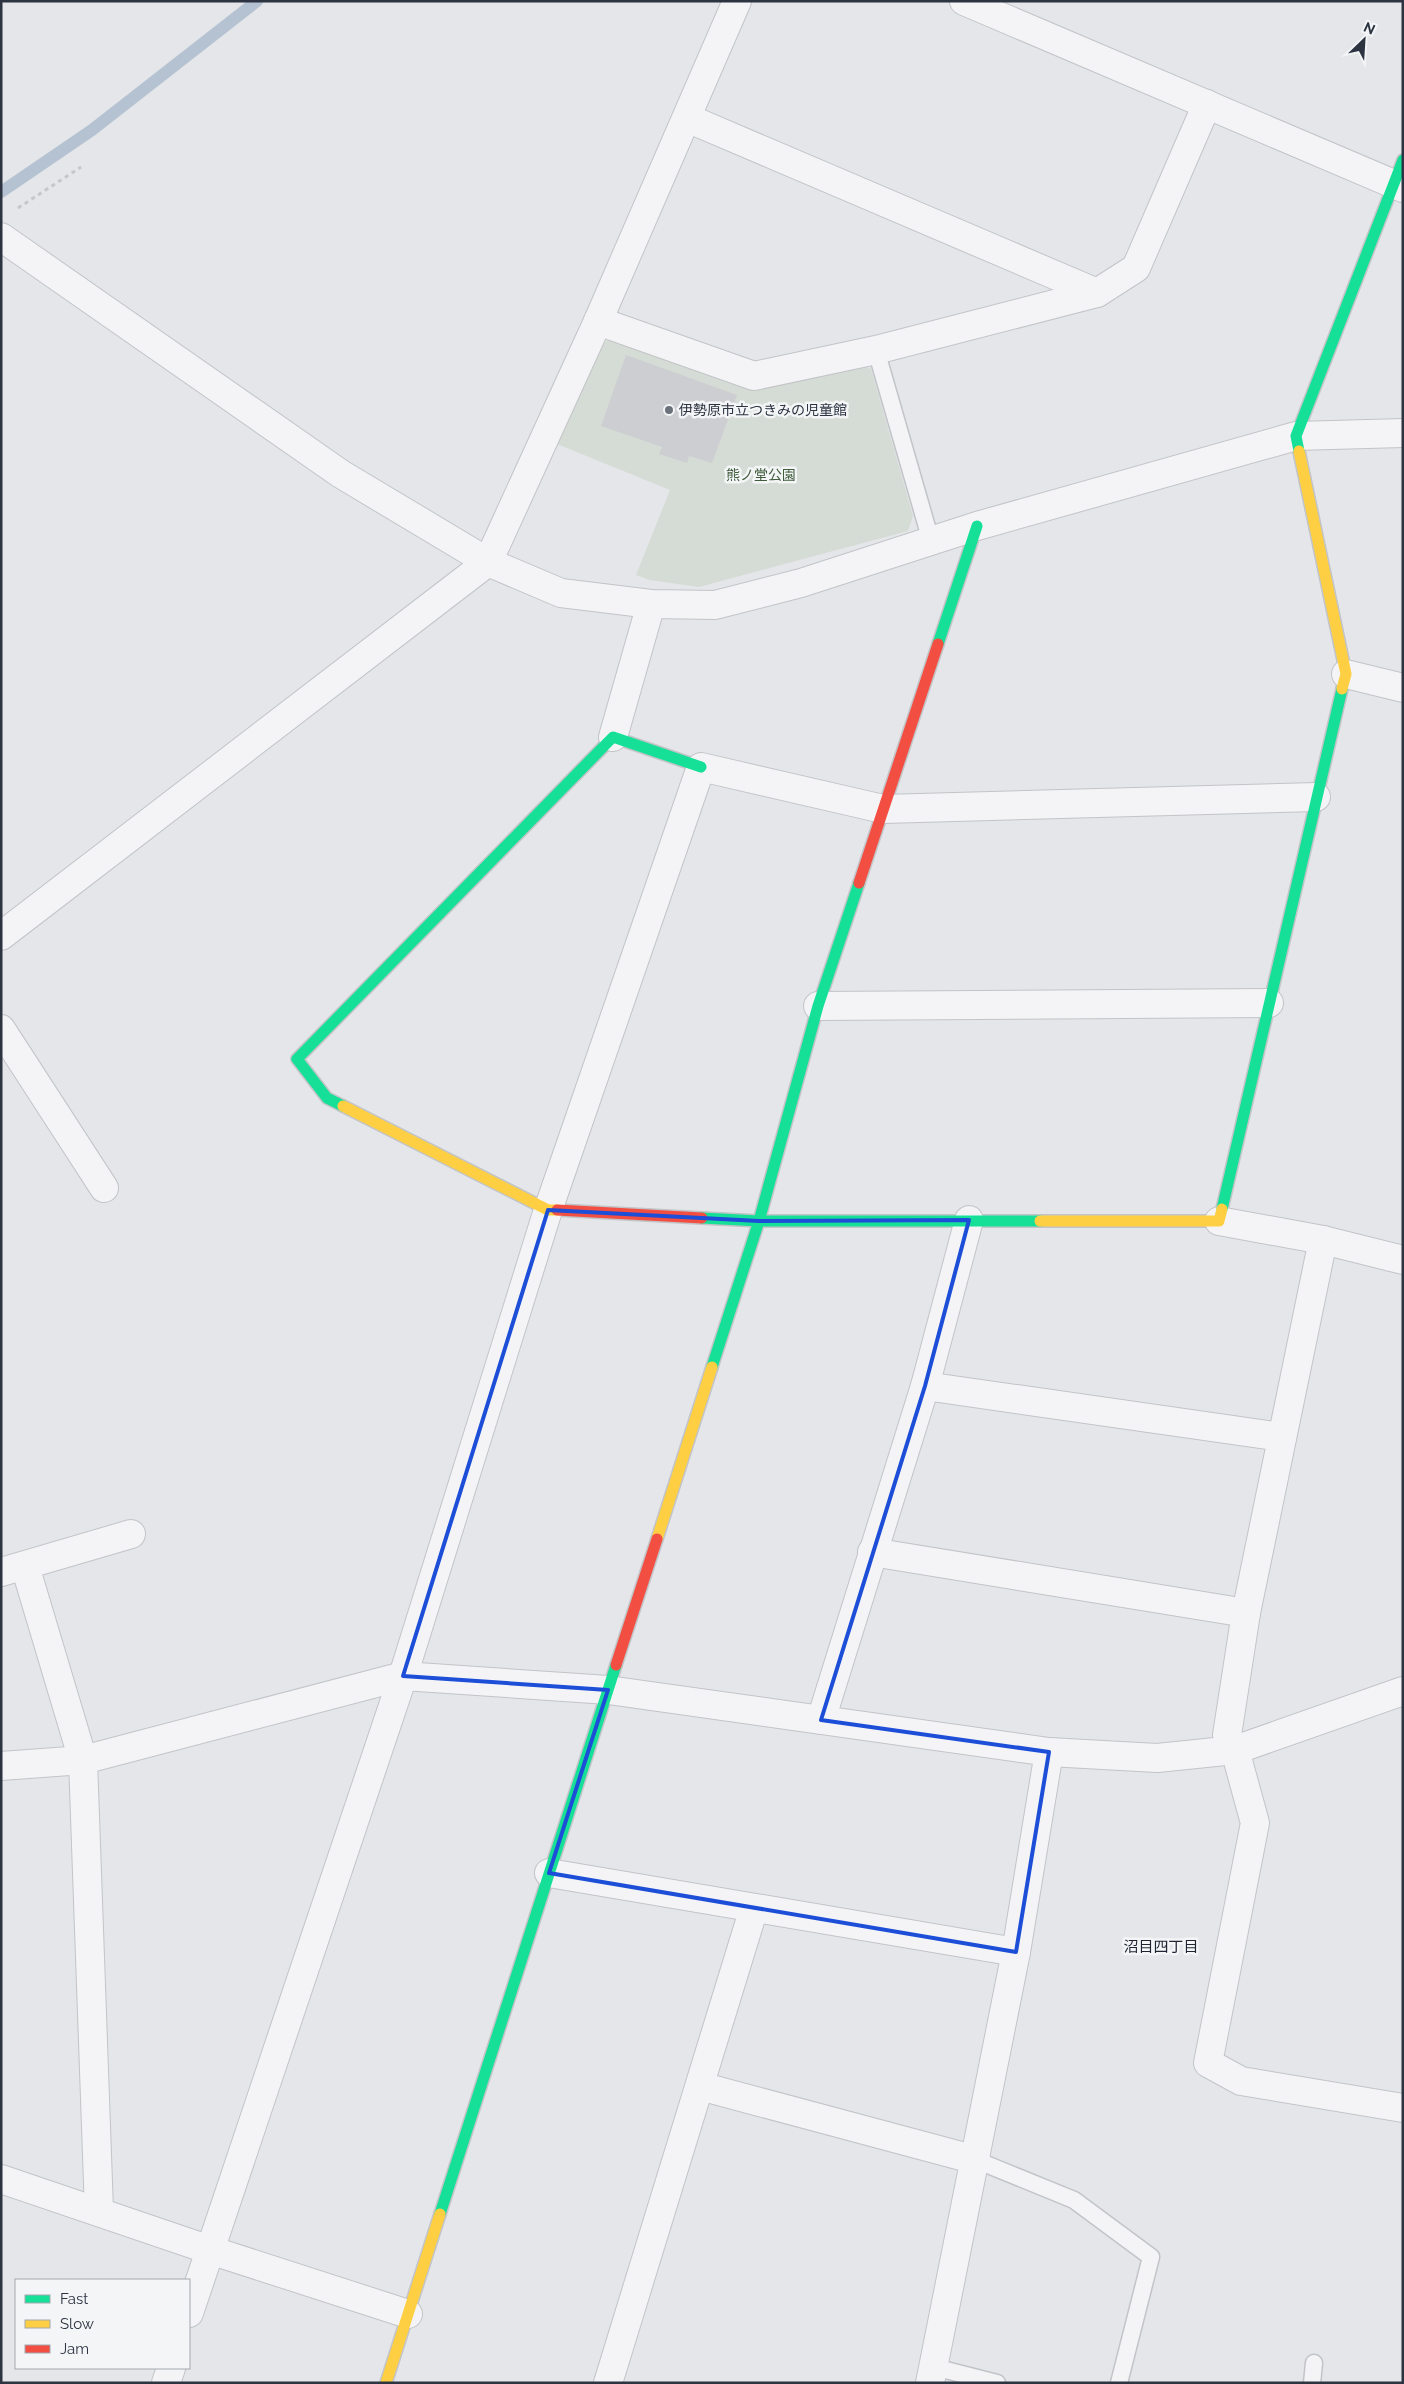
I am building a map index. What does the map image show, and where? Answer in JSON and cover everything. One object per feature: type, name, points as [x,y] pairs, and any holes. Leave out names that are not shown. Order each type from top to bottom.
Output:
[{"type":"street","points":[[1,936],[488,562],[598,321],[737,1]]},
{"type":"street","points":[[964,1],[1207,104],[1400,177],[1296,436],[1346,674],[1219,1220]]},
{"type":"street","points":[[598,321],[754,376],[876,350],[1097,293],[1136,268],[1207,104]]},
{"type":"street","points":[[687,118],[1097,293]]},
{"type":"street","points":[[1,237],[340,474],[488,562],[561,592],[651,604],[715,604],[801,583],[977,526],[1296,436],[1403,433]]},
{"type":"street","points":[[386,2383],[759,1222],[818,1006],[977,526]]},
{"type":"street","points":[[651,604],[613,737],[296,1059],[327,1098],[548,1210],[759,1222],[1219,1220],[1323,1240],[1403,1260]]},
{"type":"street","points":[[1346,674],[1403,688]]},
{"type":"street","points":[[613,737],[701,767],[883,809],[1316,797]]},
{"type":"street","points":[[190,2311],[403,1676],[548,1210],[701,767]]},
{"type":"street","points":[[818,1006],[1269,1003]]},
{"type":"street","points":[[1,1029],[104,1188]]},
{"type":"street","points":[[821,1720],[925,1386],[970,1220]]},
{"type":"street","points":[[1323,1240],[1246,1612],[1227,1735],[1235,1750],[1255,1823],[1208,2063],[1241,2081],[1403,2108]]},
{"type":"street","points":[[925,1386],[1282,1436]]},
{"type":"street","points":[[99,2211],[83,1760],[13,1569],[131,1534]]},
{"type":"street","points":[[872,1552],[1246,1612]]},
{"type":"street","points":[[1,1766],[83,1760],[403,1676],[608,1690],[1048,1752],[1157,1758],[1235,1750],[1403,1691]]},
{"type":"street","points":[[932,2375],[1016,1952],[1048,1752]]},
{"type":"street","points":[[549,1873],[1016,1952]]},
{"type":"street","points":[[614,2381],[754,1908]]},
{"type":"street","points":[[700,2086],[976,2160]]},
{"type":"street","points":[[1,2179],[210,2250],[408,2314]]},
{"type":"street","points":[[166,2383],[171,2369]]},
{"type":"lane","points":[[876,350],[931,541]]},
{"type":"lane","points":[[976,2160],[1074,2200],[1151,2257],[1119,2383]]},
{"type":"lane","points":[[1312,2383],[1314,2363]]},
{"type":"lane","points":[[932,2375],[997,2383]]},
{"type":"path","points":[[17,209],[81,167]]},
{"type":"highlighted area","points":[[548,1210],[759,1221],[969,1220],[925,1386],[821,1720],[1049,1752],[1016,1952],[549,1873],[608,1690],[403,1676]]},
{"type":"green space","name":"熊ノ堂公園","points":[[612,339],[741,384],[855,362],[871,369],[913,516],[908,531],[699,587],[650,580],[636,575],[670,490],[557,444],[600,344]]},
{"type":"building","name":"伊勢原市立つきみの児童館","points":[[626,355],[737,395],[712,463],[689,456],[687,463],[659,454],[662,447],[601,426]]},
{"type":"waterway","points":[[1,192],[92,130],[257,1]]},
{"type":"traffic: fast","points":[[1299,451],[1296,436],[1403,160]]},
{"type":"traffic: fast","points":[[938,644],[977,526]]},
{"type":"traffic: fast","points":[[1222,1209],[1342,689]]},
{"type":"traffic: fast","points":[[343,1106],[327,1098],[297,1059],[613,737],[701,767]]},
{"type":"traffic: fast","points":[[712,1367],[759,1221],[818,1006],[859,883]]},
{"type":"traffic: fast","points":[[702,1218],[759,1221],[1040,1221]]},
{"type":"traffic: fast","points":[[440,2214],[616,1665]]},
{"type":"traffic: slow","points":[[1299,451],[1346,674],[1342,689]]},
{"type":"traffic: slow","points":[[343,1106],[548,1210],[557,1210]]},
{"type":"traffic: slow","points":[[1040,1221],[1219,1221],[1222,1209]]},
{"type":"traffic: slow","points":[[657,1539],[712,1367]]},
{"type":"traffic: slow","points":[[386,2383],[440,2214]]},
{"type":"traffic: jam","points":[[859,883],[938,644]]},
{"type":"traffic: jam","points":[[557,1210],[702,1218]]},
{"type":"traffic: jam","points":[[616,1665],[657,1539]]},
{"type":"place","name":"伊勢原市立つきみの児童館","points":[[669,410]]},
{"type":"district","name":"沼目四丁目","points":[[1161,1947]]}]
